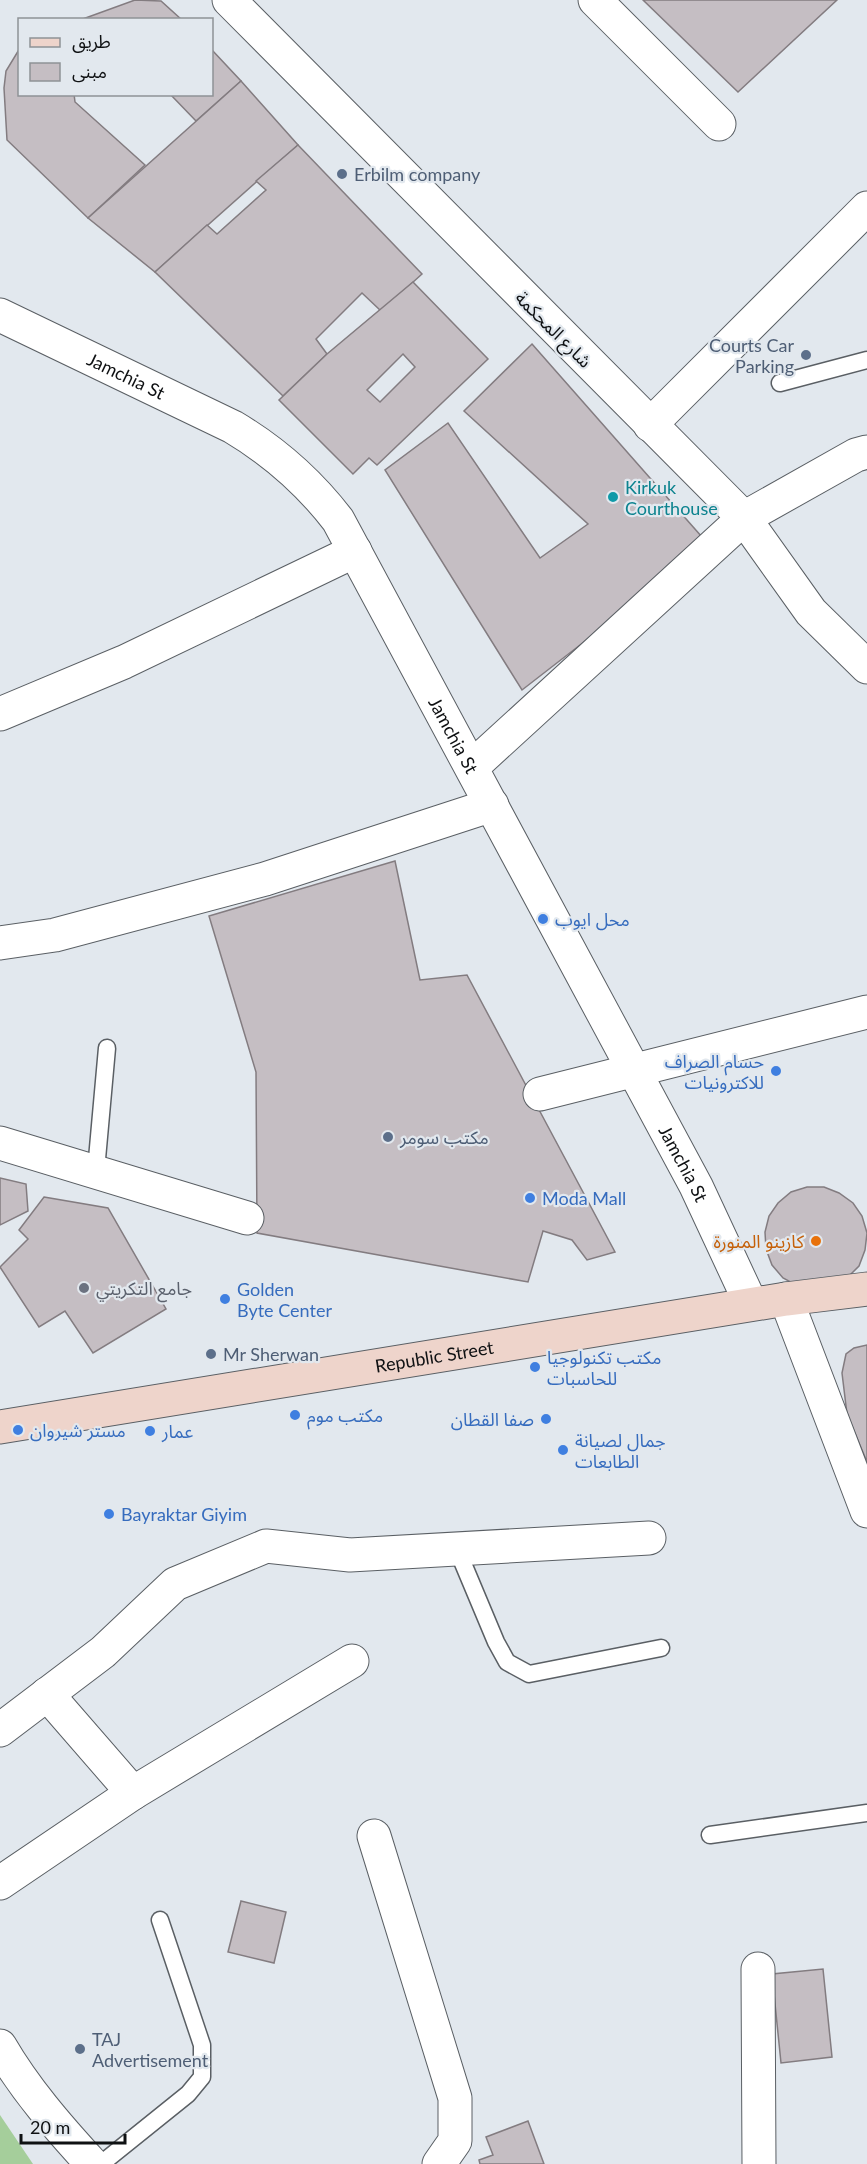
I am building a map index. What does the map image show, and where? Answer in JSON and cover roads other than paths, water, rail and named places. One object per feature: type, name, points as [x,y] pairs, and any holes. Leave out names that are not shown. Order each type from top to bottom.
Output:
[{"type":"street","name":"شارع المحكمة","points":[[229,0],[744,518],[811,612],[867,667]]},
{"type":"street","points":[[595,0],[719,124]]},
{"type":"street","points":[[650,425],[867,208]]},
{"type":"street","name":"Jamchia St","points":[[0,315],[233,427],[263,445],[316,492],[338,520],[696,1186],[751,1304]]},
{"type":"street","points":[[472,767],[744,518],[856,455],[867,452]]},
{"type":"street","points":[[0,714],[124,662],[356,551]]},
{"type":"street","points":[[0,943],[55,935],[265,879],[492,805]]},
{"type":"street","points":[[540,1094],[867,1012]]},
{"type":"street","points":[[0,1143],[96,1170],[248,1218]]},
{"type":"street","name":"Republic Street","points":[[0,1427],[751,1304],[867,1289]]},
{"type":"street","points":[[786,1299],[867,1511]]},
{"type":"street","points":[[0,1730],[104,1652],[175,1584],[266,1546],[350,1555],[649,1538]]},
{"type":"street","points":[[0,1883],[133,1793],[352,1661]]},
{"type":"street","points":[[47,1694],[133,1793]]},
{"type":"street","points":[[374,1836],[455,2098],[455,2141],[439,2164]]},
{"type":"street","points":[[758,1969],[759,2164]]},
{"type":"street","points":[[0,2046],[38,2101],[92,2164]]},
{"type":"lane","points":[[780,382],[867,360]]},
{"type":"lane","points":[[96,1170],[107,1048]]},
{"type":"lane","points":[[456,1549],[507,1662],[529,1674],[661,1648]]},
{"type":"lane","points":[[710,1835],[867,1813]]},
{"type":"lane","points":[[101,2164],[188,2094],[202,2077],[202,2045],[160,1920]]},
{"type":"place","name":"Erbilm company","points":[[342,174]]},
{"type":"place","name":"Courts Car Parking","points":[[806,355]]},
{"type":"place","name":"Kirkuk Courthouse","points":[[613,497]]},
{"type":"place","name":"محل ايوب","points":[[543,919]]},
{"type":"place","name":"حسام الصراف للاكترونيات","points":[[776,1071]]},
{"type":"place","name":"مكتب سومر","points":[[388,1137]]},
{"type":"place","name":"Moda Mall","points":[[530,1198]]},
{"type":"place","name":"كازينو المنورة","points":[[816,1241]]},
{"type":"place","name":"جامع التكريتي","points":[[84,1288]]},
{"type":"place","name":"Golden Byte Center","points":[[225,1299]]},
{"type":"place","name":"Mr Sherwan","points":[[211,1354]]},
{"type":"place","name":"مكتب تكنولوجيا للحاسبات","points":[[535,1367]]},
{"type":"place","name":"مكتب موم","points":[[295,1415]]},
{"type":"place","name":"صفا القطان","points":[[546,1419]]},
{"type":"place","name":"مستر شيروان","points":[[18,1430]]},
{"type":"place","name":"عمار","points":[[150,1431]]},
{"type":"place","name":"جمال لصيانة الطابعات","points":[[563,1450]]},
{"type":"place","name":"Bayraktar Giyim","points":[[109,1514]]},
{"type":"place","name":"TAJ Advertisement","points":[[80,2049]]}]
